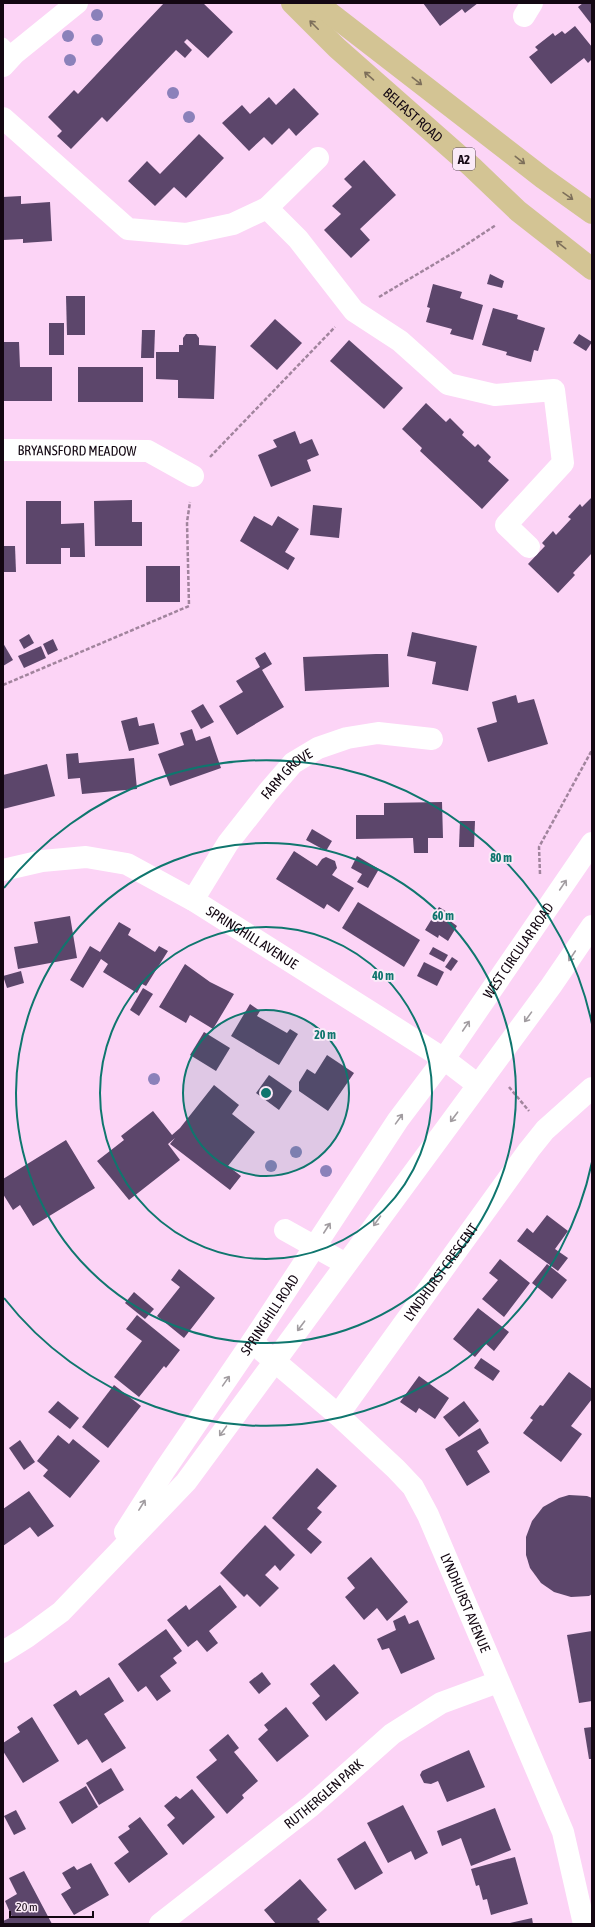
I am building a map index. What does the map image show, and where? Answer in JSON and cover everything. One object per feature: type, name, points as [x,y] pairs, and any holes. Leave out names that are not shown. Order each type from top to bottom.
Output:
[{"type":"main road","name":"BELFAST ROAD","points":[[292,3],[337,48],[472,167],[518,211],[592,269]]},
{"type":"main road","name":"BELFAST ROAD","points":[[317,3],[543,178],[592,213]]},
{"type":"street","points":[[7,54],[77,3]]},
{"type":"street","points":[[3,118],[128,228],[186,234],[233,224],[267,208],[318,158]]},
{"type":"street","points":[[267,208],[298,239],[354,311],[400,341],[448,384],[495,395],[554,390],[563,462],[506,525],[528,547]]},
{"type":"street","name":"BRYANSFORD MEADOW","points":[[3,450],[148,451],[193,476]]},
{"type":"street","name":"FARM GROVE","points":[[193,900],[228,843],[293,763],[318,748],[347,738],[378,733],[432,739]]},
{"type":"street","name":"WEST CIRCULAR ROAD","points":[[444,1059],[592,843]]},
{"type":"street","name":"SPRINGHILL AVENUE","points":[[3,870],[42,860],[86,857],[127,864],[193,900],[444,1059],[478,1086]]},
{"type":"street","points":[[478,1086],[592,926]]},
{"type":"street","name":"SPRINGHILL ROAD","points":[[99,1574],[164,1471],[252,1342],[398,1120],[444,1059]]},
{"type":"street","name":"SPRINGHILL ROAD","points":[[3,1652],[27,1637],[61,1612],[186,1482],[274,1360],[478,1086]]},
{"type":"street","name":"LYNDHURST CRESCENT","points":[[338,1415],[545,1130],[592,1088]]},
{"type":"street","points":[[285,1230],[346,1264]]},
{"type":"street","name":"LYNDHURST AVENUE","points":[[252,1342],[338,1415],[412,1486],[428,1514],[498,1682],[563,1832],[584,1924]]},
{"type":"street","name":"RUTHERGLEN PARK","points":[[160,1924],[311,1806],[392,1734],[441,1703],[498,1682]]},
{"type":"path","points":[[3,685],[189,606],[187,522],[193,476],[227,438],[330,331],[354,311],[458,250],[518,211]]},
{"type":"path","points":[[540,877],[538,847],[592,750]]},
{"type":"path","points":[[492,1066],[545,1130]]},
{"type":"building","points":[[164,3],[203,3],[233,32],[208,58],[187,39],[184,42],[192,50],[185,58],[176,50],[107,122],[102,117],[71,149],[57,136],[62,131],[48,117],[74,90],[78,94]]},
{"type":"building","points":[[423,3],[478,3],[465,13],[462,9],[440,26]]},
{"type":"building","points":[[583,3],[592,3],[592,25],[578,7]]},
{"type":"building","points":[[575,26],[592,47],[592,59],[588,63],[584,58],[551,84],[529,57],[538,50],[535,47],[553,33],[555,36],[562,31],[565,34]]},
{"type":"building","points":[[294,88],[319,114],[296,136],[289,128],[272,145],[264,137],[249,151],[222,123],[242,105],[250,114],[269,97],[276,105]]},
{"type":"building","points":[[199,134],[224,158],[186,198],[174,187],[155,206],[128,181],[147,161],[160,174]]},
{"type":"building","points":[[364,160],[396,195],[360,229],[370,240],[351,258],[324,230],[341,214],[332,206],[352,187],[344,179]]},
{"type":"building","points":[[21,196],[21,204],[50,202],[52,241],[23,243],[23,239],[3,240],[3,197]]},
{"type":"building","points":[[490,274],[504,281],[502,288],[487,284]]},
{"type":"building","points":[[433,284],[462,292],[460,298],[483,305],[473,340],[450,334],[452,329],[426,322],[430,308],[427,307]]},
{"type":"building","points":[[66,296],[85,296],[85,335],[67,335]]},
{"type":"building","points":[[493,308],[518,315],[517,319],[545,328],[538,351],[534,350],[531,362],[506,355],[507,352],[482,345]]},
{"type":"building","points":[[275,319],[302,343],[277,370],[250,346]]},
{"type":"building","points":[[49,323],[64,323],[64,355],[49,355]]},
{"type":"building","points":[[142,330],[155,330],[154,358],[141,358]]},
{"type":"building","points":[[186,334],[196,334],[199,338],[199,345],[216,346],[214,399],[178,398],[178,380],[156,379],[156,352],[179,352],[179,345],[183,345],[183,338]]},
{"type":"building","points":[[579,334],[592,342],[586,351],[573,343]]},
{"type":"building","points":[[349,340],[403,388],[384,409],[330,361]]},
{"type":"building","points":[[3,342],[19,342],[20,367],[52,367],[52,401],[3,401]]},
{"type":"building","points":[[78,367],[143,367],[143,402],[78,402]]},
{"type":"building","points":[[426,403],[446,422],[450,418],[464,432],[462,435],[475,447],[478,444],[491,457],[488,461],[509,480],[482,509],[420,451],[422,448],[402,429]]},
{"type":"building","points":[[295,431],[300,444],[312,439],[319,455],[307,460],[311,471],[271,487],[258,455],[277,447],[273,440]]},
{"type":"building","points":[[592,497],[592,553],[573,573],[575,575],[558,593],[528,564],[545,546],[542,543],[553,531],[556,535],[571,519],[568,517],[580,504],[582,507]]},
{"type":"building","points":[[132,500],[132,522],[142,522],[142,546],[95,546],[94,501]]},
{"type":"building","points":[[26,501],[61,501],[61,524],[84,523],[85,557],[70,557],[70,548],[61,548],[61,564],[26,564]]},
{"type":"building","points":[[313,505],[342,508],[339,538],[310,535]]},
{"type":"building","points":[[254,516],[272,526],[278,516],[299,529],[285,552],[295,558],[288,570],[240,541]]},
{"type":"building","points":[[3,546],[15,546],[16,572],[3,572]]},
{"type":"building","points":[[146,566],[180,566],[180,602],[146,602]]},
{"type":"building","points":[[412,632],[477,646],[468,691],[432,684],[436,662],[407,656]]},
{"type":"building","points":[[29,634],[34,643],[24,649],[19,640]]},
{"type":"building","points":[[53,639],[58,650],[48,655],[43,644]]},
{"type":"building","points":[[3,643],[13,660],[3,666]]},
{"type":"building","points":[[41,646],[46,658],[24,668],[18,656]]},
{"type":"building","points":[[265,652],[272,664],[262,670],[284,707],[237,735],[219,706],[243,692],[236,681],[260,667],[255,658]]},
{"type":"building","points":[[388,654],[389,687],[305,691],[303,657]]},
{"type":"building","points":[[516,695],[518,703],[534,699],[548,744],[488,762],[477,728],[497,722],[492,702]]},
{"type":"building","points":[[203,704],[214,722],[201,729],[191,711]]},
{"type":"building","points":[[137,717],[139,726],[154,723],[159,744],[129,751],[121,721]]},
{"type":"building","points":[[192,729],[196,741],[210,736],[221,768],[170,786],[158,754],[184,745],[180,733]]},
{"type":"building","points":[[78,753],[79,763],[134,758],[137,789],[82,794],[80,778],[68,779],[66,754]]},
{"type":"building","points":[[47,764],[55,796],[3,809],[3,775]]},
{"type":"building","points":[[442,802],[443,838],[428,838],[428,853],[414,853],[413,838],[356,839],[356,815],[384,815],[384,803]]},
{"type":"building","points":[[460,821],[475,821],[474,847],[459,847]]},
{"type":"building","points":[[312,829],[332,841],[326,851],[306,840]]},
{"type":"building","points":[[294,851],[317,866],[322,859],[326,857],[335,861],[337,868],[332,875],[354,888],[339,912],[327,904],[324,909],[276,879]]},
{"type":"building","points":[[357,856],[379,869],[368,888],[357,882],[362,874],[351,868]]},
{"type":"building","points":[[358,902],[420,940],[404,967],[342,928]]},
{"type":"building","points":[[439,907],[452,915],[449,920],[457,926],[448,941],[439,935],[438,938],[425,930]]},
{"type":"building","points":[[70,916],[77,958],[18,969],[14,947],[38,943],[34,922]]},
{"type":"building","points":[[119,922],[131,929],[128,935],[155,952],[159,946],[168,951],[146,986],[142,984],[137,993],[103,972],[108,964],[101,959],[83,988],[70,980],[90,946],[100,952]]},
{"type":"building","points":[[433,947],[448,955],[444,962],[429,954]]},
{"type":"building","points":[[452,957],[458,961],[451,971],[445,967]]},
{"type":"building","points":[[424,962],[444,972],[437,986],[417,976]]},
{"type":"building","points":[[185,964],[210,982],[234,994],[213,1029],[190,1015],[186,1023],[159,1007]]},
{"type":"building","points":[[21,971],[24,983],[7,988],[3,976]]},
{"type":"building","points":[[143,988],[153,994],[139,1016],[130,1010]]},
{"type":"building","points":[[250,1004],[260,1011],[257,1016],[287,1033],[290,1029],[298,1034],[279,1065],[231,1036]]},
{"type":"building","points":[[204,1032],[230,1048],[216,1071],[190,1055]]},
{"type":"building","points":[[327,1055],[354,1073],[328,1111],[299,1091],[299,1082],[307,1069],[315,1074]]},
{"type":"building","points":[[269,1075],[292,1091],[279,1110],[256,1093]]},
{"type":"building","points":[[214,1085],[239,1105],[232,1114],[255,1132],[228,1166],[241,1176],[230,1190],[170,1144],[175,1138],[168,1144],[180,1160],[129,1200],[97,1161],[124,1140],[121,1136],[153,1111],[172,1135],[180,1128]]},
{"type":"building","points":[[66,1140],[95,1188],[33,1226],[20,1205],[13,1210],[3,1194],[3,1179]]},
{"type":"building","points":[[547,1215],[568,1231],[555,1249],[568,1258],[558,1271],[517,1241],[527,1228],[533,1233]]},
{"type":"building","points":[[500,1259],[530,1283],[504,1317],[482,1299],[498,1280],[489,1273]]},
{"type":"building","points":[[547,1264],[567,1280],[552,1299],[532,1283]]},
{"type":"building","points":[[179,1269],[215,1298],[184,1338],[157,1316],[180,1287],[171,1280]]},
{"type":"building","points":[[134,1292],[154,1309],[145,1319],[125,1303]]},
{"type":"building","points":[[478,1308],[509,1332],[494,1351],[486,1344],[475,1357],[453,1339]]},
{"type":"building","points":[[137,1315],[180,1350],[166,1368],[164,1366],[139,1397],[114,1377],[142,1341],[126,1329]]},
{"type":"building","points":[[481,1358],[500,1371],[493,1381],[474,1368]]},
{"type":"building","points":[[569,1372],[592,1389],[592,1399],[571,1426],[582,1434],[561,1462],[523,1433],[533,1420],[530,1418],[540,1405],[543,1406]]},
{"type":"building","points":[[419,1376],[449,1398],[435,1419],[419,1408],[416,1413],[400,1402]]},
{"type":"building","points":[[114,1385],[141,1406],[108,1448],[82,1427]]},
{"type":"building","points":[[58,1401],[79,1418],[70,1429],[48,1412]]},
{"type":"building","points":[[464,1401],[479,1421],[459,1437],[443,1417]]},
{"type":"building","points":[[480,1428],[489,1443],[477,1451],[490,1472],[467,1486],[445,1449]]},
{"type":"building","points":[[58,1435],[69,1444],[73,1439],[100,1461],[70,1498],[43,1476],[48,1470],[37,1461]]},
{"type":"building","points":[[20,1440],[35,1462],[24,1470],[9,1448]]},
{"type":"building","points":[[317,1468],[337,1486],[317,1508],[322,1512],[307,1529],[322,1542],[311,1554],[272,1518]]},
{"type":"building","points":[[29,1491],[54,1526],[38,1537],[30,1527],[3,1546],[3,1509]]},
{"type":"building","points":[[569,1495],[587,1496],[592,1498],[592,1594],[589,1596],[571,1597],[554,1592],[541,1583],[530,1568],[526,1555],[526,1537],[532,1521],[543,1507],[559,1498]]},
{"type":"building","points":[[265,1525],[295,1555],[280,1571],[275,1565],[265,1575],[279,1588],[260,1607],[247,1594],[244,1597],[220,1573]]},
{"type":"building","points":[[371,1557],[408,1602],[387,1621],[377,1608],[364,1620],[345,1597],[355,1588],[347,1578]]},
{"type":"building","points":[[220,1585],[237,1607],[209,1631],[218,1643],[207,1652],[197,1640],[188,1647],[167,1620],[186,1605],[189,1610]]},
{"type":"building","points":[[405,1615],[409,1624],[418,1620],[435,1659],[401,1674],[389,1648],[382,1650],[377,1639],[396,1630],[393,1621]]},
{"type":"building","points":[[166,1629],[182,1651],[173,1658],[177,1663],[160,1676],[171,1691],[157,1701],[146,1686],[138,1692],[118,1664]]},
{"type":"building","points":[[592,1631],[592,1701],[579,1703],[567,1635]]},
{"type":"building","points":[[334,1664],[359,1693],[326,1721],[312,1703],[320,1696],[310,1684]]},
{"type":"building","points":[[262,1672],[271,1684],[259,1694],[249,1682]]},
{"type":"building","points":[[109,1677],[124,1701],[104,1714],[126,1748],[102,1763],[87,1739],[78,1745],[53,1705],[76,1690],[80,1696]]},
{"type":"building","points":[[286,1707],[309,1736],[277,1762],[258,1739],[268,1730],[264,1725]]},
{"type":"building","points":[[32,1717],[59,1761],[23,1783],[3,1751],[3,1743],[20,1732],[17,1727]]},
{"type":"building","points":[[592,1727],[592,1759],[589,1759],[584,1728]]},
{"type":"building","points":[[228,1734],[239,1748],[234,1752],[258,1781],[242,1795],[244,1798],[227,1814],[196,1777],[217,1760],[209,1750]]},
{"type":"building","points":[[469,1750],[485,1787],[447,1802],[438,1781],[431,1784],[424,1783],[420,1775],[422,1771]]},
{"type":"building","points":[[111,1768],[124,1790],[99,1805],[86,1783]]},
{"type":"building","points":[[86,1786],[98,1807],[72,1824],[59,1802]]},
{"type":"building","points":[[192,1789],[215,1817],[183,1845],[167,1825],[175,1818],[164,1806],[176,1796],[180,1799]]},
{"type":"building","points":[[403,1805],[428,1853],[415,1860],[411,1851],[388,1863],[367,1823]]},
{"type":"building","points":[[495,1808],[511,1850],[471,1866],[461,1838],[442,1846],[437,1831]]},
{"type":"building","points":[[16,1810],[26,1829],[14,1835],[4,1816]]},
{"type":"building","points":[[140,1817],[168,1854],[129,1883],[114,1863],[129,1852],[118,1837],[130,1829],[128,1826]]},
{"type":"building","points":[[365,1841],[383,1873],[355,1890],[337,1859]]},
{"type":"building","points":[[515,1857],[528,1904],[491,1915],[487,1899],[483,1900],[479,1885],[476,1886],[471,1869]]},
{"type":"building","points":[[91,1863],[109,1895],[74,1915],[61,1894],[71,1888],[62,1873],[74,1866],[77,1870]]},
{"type":"building","points":[[24,1871],[52,1924],[3,1923],[3,1921],[12,1917],[5,1901],[17,1894],[9,1878]]},
{"type":"building","points":[[300,1879],[327,1910],[317,1919],[320,1922],[318,1924],[276,1924],[264,1910]]},
{"type":"building","points":[[532,1918],[533,1924],[510,1924],[510,1923]]}]
